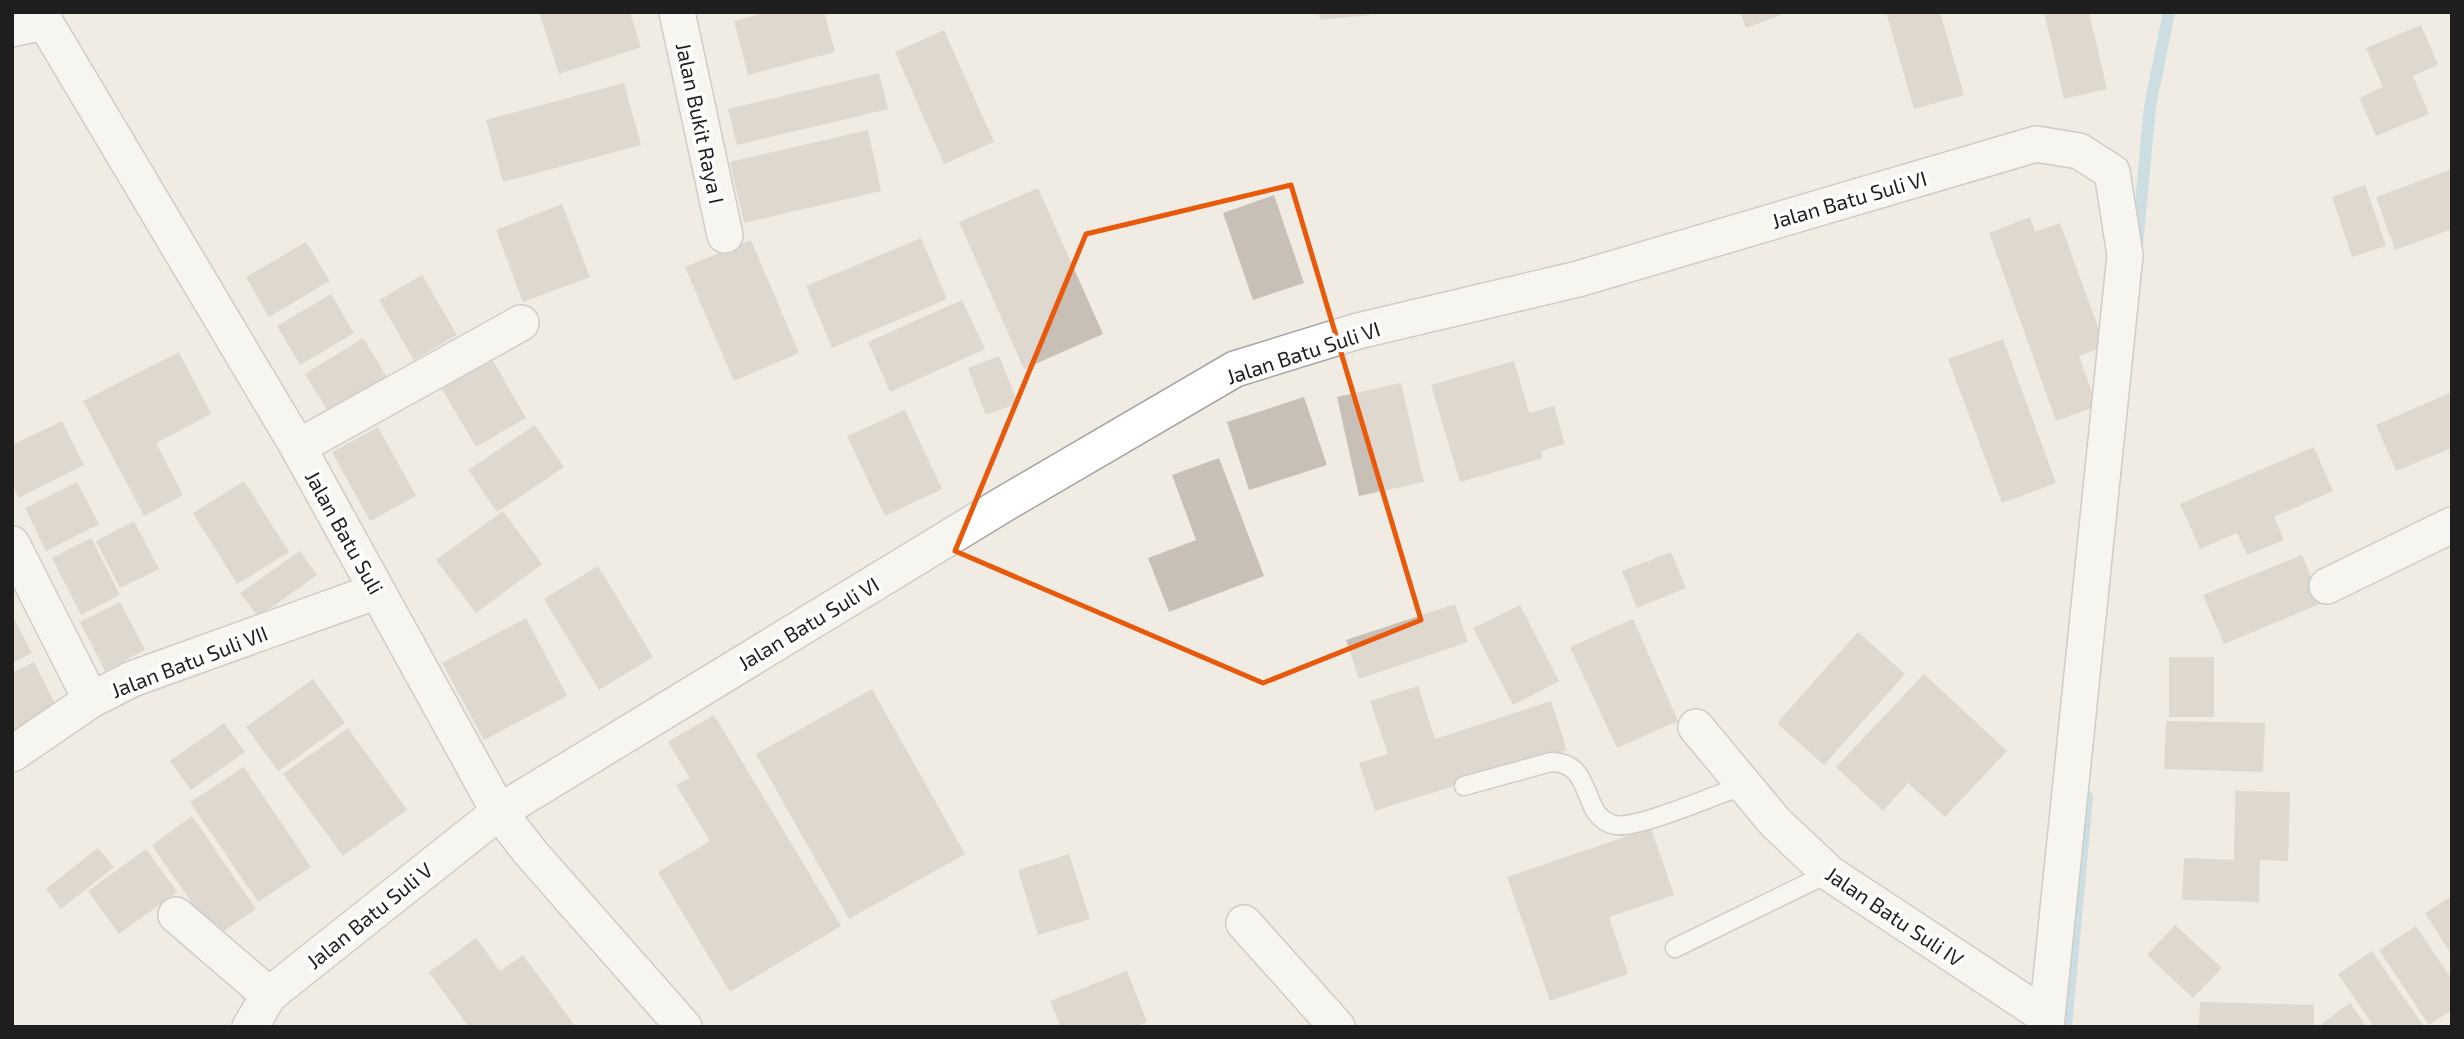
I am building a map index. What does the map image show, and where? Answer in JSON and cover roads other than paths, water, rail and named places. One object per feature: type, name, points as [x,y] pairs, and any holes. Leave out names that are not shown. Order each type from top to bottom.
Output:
[{"type":"street","name":"Jalan Bukit Raya I","points":[[677,12],[725,235]]},
{"type":"street","name":"Jalan Batu Suli","points":[[32,21],[298,447],[499,812],[538,862],[684,1027]]},
{"type":"street","name":"Jalan Batu Suli VI","points":[[499,812],[1004,504],[1235,369],[1358,331],[1578,279],[2036,144],[2078,151],[2112,172],[2125,255],[2046,1022]]},
{"type":"street","points":[[298,447],[521,323]]},
{"type":"street","points":[[2327,586],[2452,525]]},
{"type":"street","points":[[12,544],[91,700]]},
{"type":"street","name":"Jalan Batu Suli VII","points":[[12,754],[91,700],[132,679],[377,590]]},
{"type":"street","name":"Jalan Batu Suli IV","points":[[1696,727],[1775,822],[1829,873],[2046,1022]]},
{"type":"street","name":"Jalan Batu Suli V","points":[[250,1027],[269,995],[499,812]]},
{"type":"street","points":[[176,915],[269,995]]},
{"type":"street","points":[[1244,923],[1337,1027]]},
{"type":"lane","points":[[1464,786],[1551,762],[1566,762],[1578,772],[1597,815],[1615,825],[1638,822],[1744,785]]},
{"type":"lane","points":[[1675,948],[1829,873]]},
{"type":"waterway","points":[[2137,246],[2150,106],[2169,12]]},
{"type":"waterway","points":[[2066,1027],[2087,797]]}]
